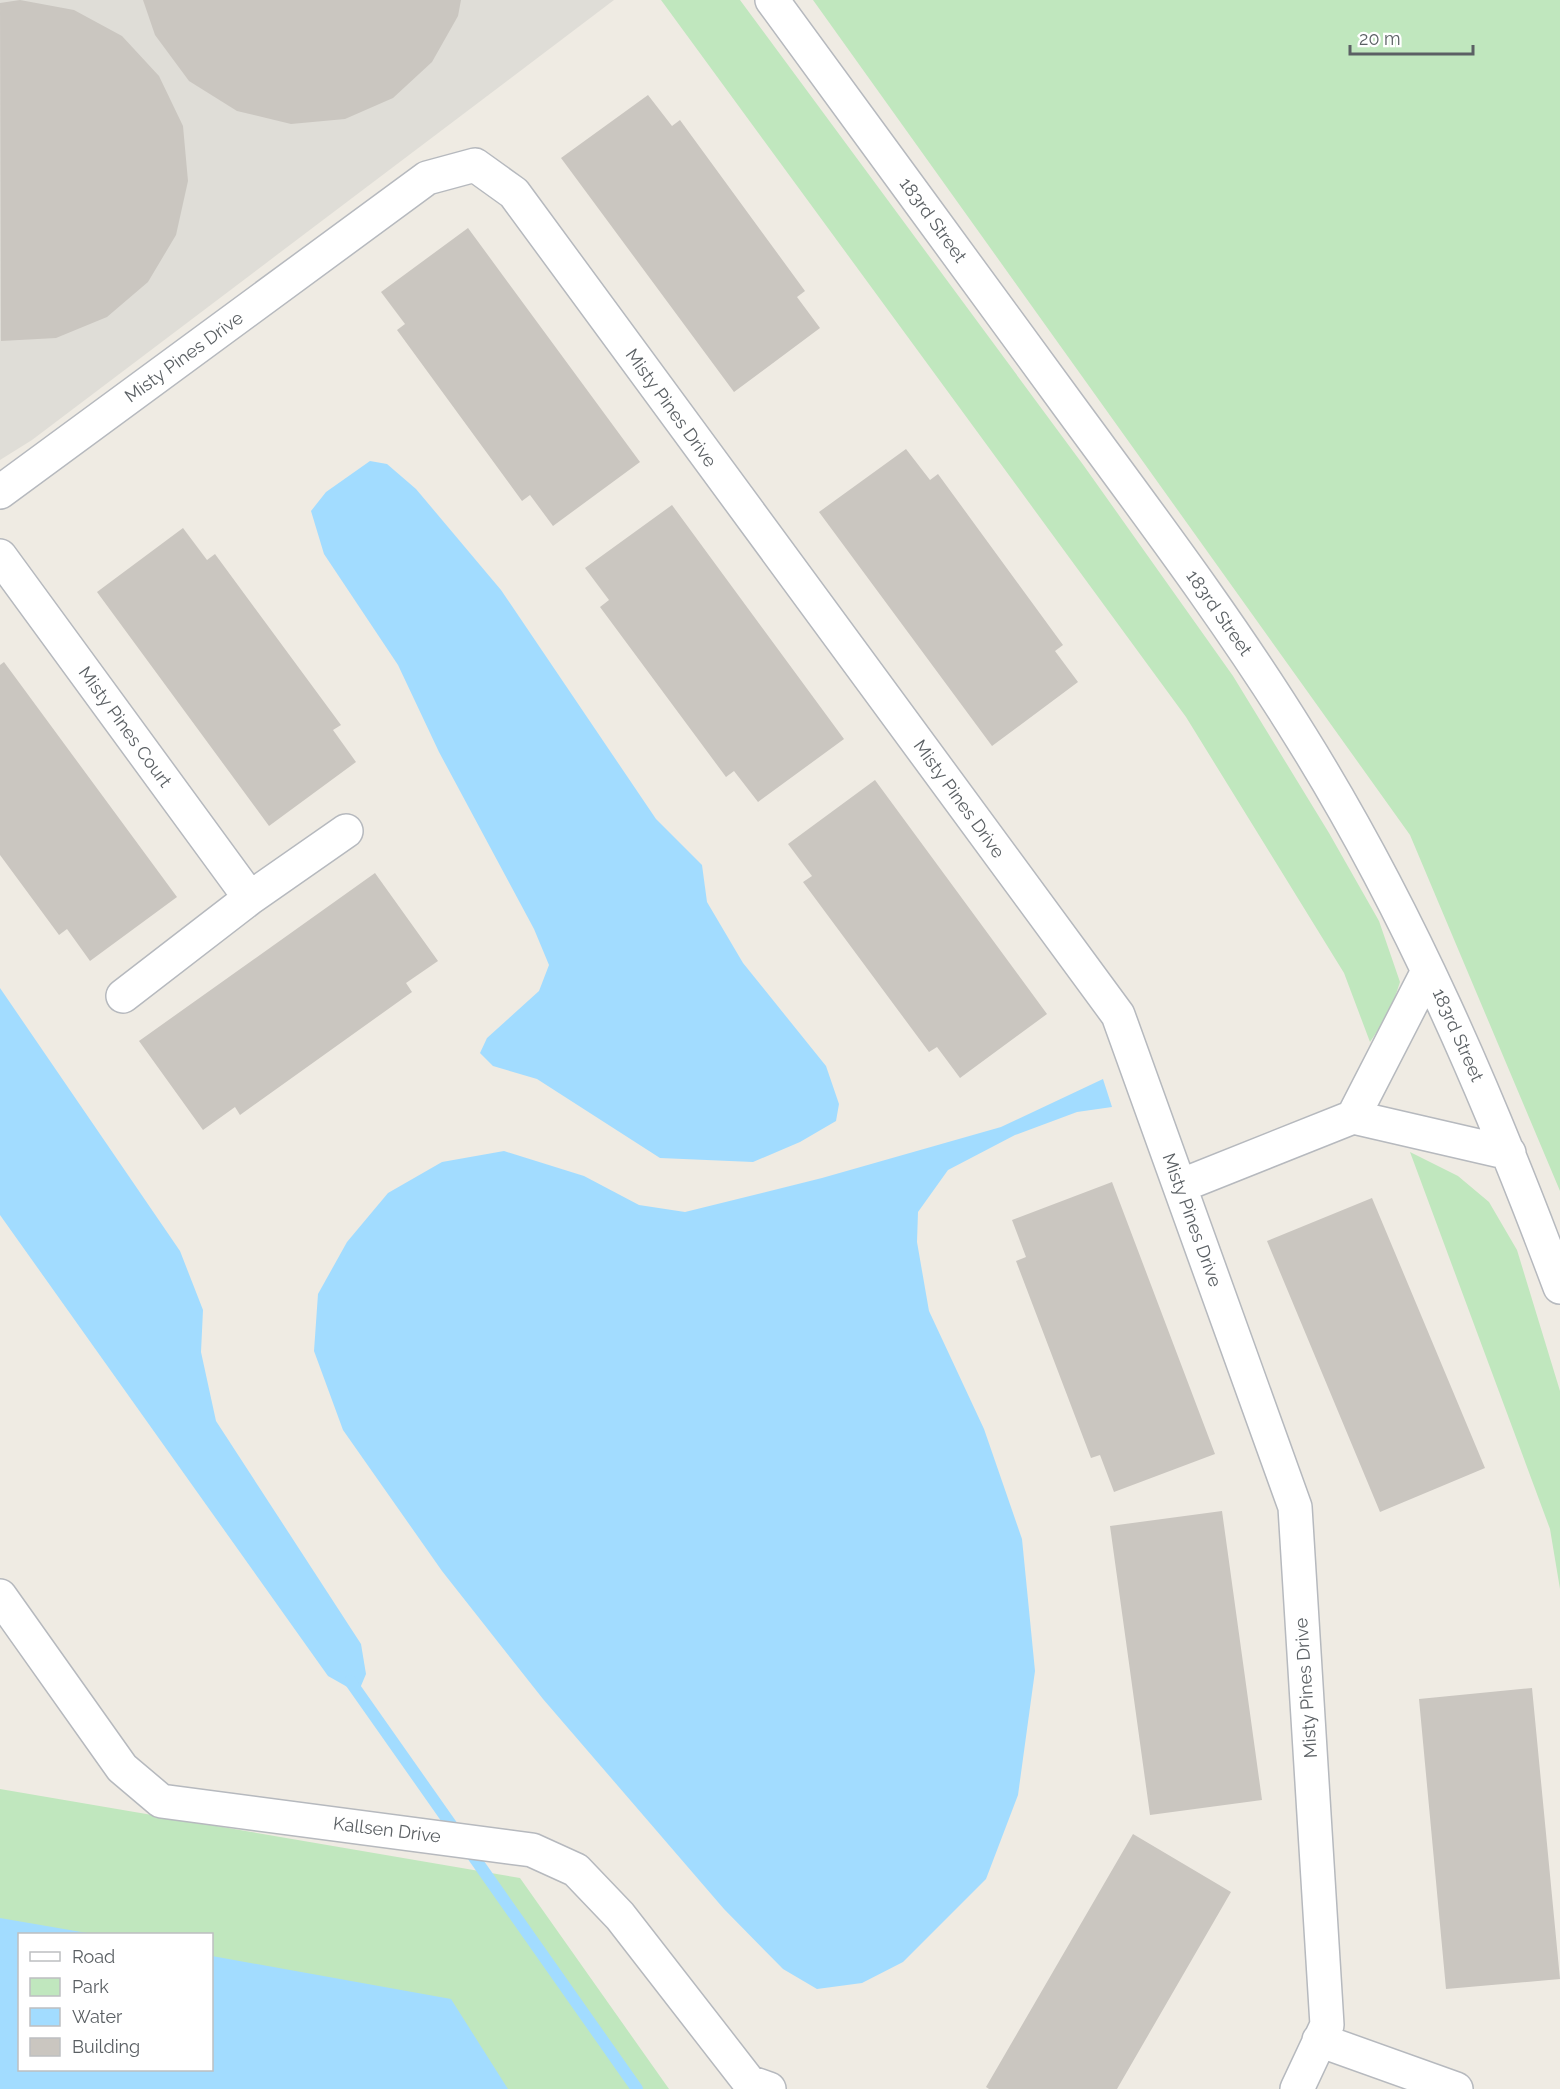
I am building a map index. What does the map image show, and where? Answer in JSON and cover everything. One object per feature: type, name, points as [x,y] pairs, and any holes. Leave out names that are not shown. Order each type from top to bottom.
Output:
[{"type":"street","name":"183rd Street","points":[[772,0],[1185,563],[1303,739],[1353,826],[1428,971],[1509,1153],[1560,1287]]},
{"type":"street","name":"Misty Pines Drive","points":[[0,492],[428,178],[475,165],[514,193],[1118,1015],[1295,1507],[1327,2025],[1297,2089]]},
{"type":"street","name":"Misty Pines Court","points":[[0,556],[250,898]]},
{"type":"street","points":[[123,996],[250,898],[346,831]]},
{"type":"street","points":[[1353,1117],[1428,971]]},
{"type":"street","points":[[1180,1186],[1353,1117],[1509,1153]]},
{"type":"street","name":"Kallsen Drive","points":[[0,1596],[122,1768],[161,1801],[532,1850],[576,1870],[620,1916],[748,2082],[769,2089]]},
{"type":"street","points":[[1319,2040],[1456,2089]]},
{"type":"shaded area","points":[[0,0],[614,0],[32,440],[0,460]]},
{"type":"green space","points":[[661,0],[740,0],[1084,466],[1233,676],[1329,833],[1379,921],[1400,982],[1390,1012],[1370,1042],[1344,973],[1186,717]]},
{"type":"green space","points":[[813,0],[1560,0],[1560,1191],[1410,835]]},
{"type":"green space","points":[[1410,1152],[1458,1176],[1489,1202],[1517,1250],[1560,1391],[1560,1589],[1550,1529]]},
{"type":"green space","points":[[0,1789],[520,1878],[669,2089],[0,2089]]},
{"type":"water","points":[[370,461],[387,464],[416,489],[501,590],[656,819],[702,865],[707,902],[743,963],[826,1066],[839,1104],[836,1121],[800,1142],[753,1162],[660,1158],[537,1079],[493,1066],[480,1053],[487,1038],[539,991],[549,965],[534,929],[439,752],[398,665],[324,554],[311,511],[326,492]]},
{"type":"water","points":[[0,988],[180,1251],[203,1310],[201,1352],[216,1421],[361,1644],[366,1674],[358,1693],[328,1676],[0,1215]]},
{"type":"water","points":[[1103,1079],[1112,1107],[1077,1112],[1015,1135],[948,1170],[918,1212],[917,1242],[929,1311],[984,1429],[1022,1539],[1035,1671],[1018,1795],[986,1879],[903,1962],[862,1983],[817,1989],[783,1969],[724,1909],[543,1699],[442,1571],[343,1430],[314,1351],[318,1294],[347,1242],[388,1193],[442,1162],[504,1151],[584,1176],[639,1205],[685,1212],[822,1178],[1001,1127]]},
{"type":"water","points":[[0,1918],[87,1933],[18,1933],[18,2071],[213,2071],[213,1956],[451,1999],[508,2089],[0,2089]]},
{"type":"building","points":[[20,0],[74,10],[122,36],[159,76],[183,126],[188,181],[176,235],[148,282],[107,317],[56,338],[1,341],[0,3]]},
{"type":"building","points":[[143,0],[461,0],[458,16],[432,62],[393,98],[345,119],[291,124],[237,111],[189,81],[155,35]]},
{"type":"building","points":[[648,95],[672,126],[680,120],[805,291],[797,297],[820,328],[734,392],[561,158]]},
{"type":"building","points":[[468,228],[640,462],[553,526],[530,495],[522,501],[397,330],[405,324],[381,292]]},
{"type":"building","points":[[906,449],[930,480],[938,474],[1063,645],[1055,651],[1078,682],[992,746],[819,512]]},
{"type":"building","points":[[672,505],[844,739],[758,802],[734,771],[726,777],[600,607],[609,600],[585,568]]},
{"type":"building","points":[[183,528],[207,560],[215,554],[341,725],[333,730],[356,762],[269,826],[97,592]]},
{"type":"building","points":[[4,662],[177,897],[90,961],[67,929],[59,935],[0,855],[0,665]]},
{"type":"building","points":[[875,780],[1047,1014],[960,1078],[937,1047],[929,1052],[803,882],[812,876],[788,844]]},
{"type":"building","points":[[375,873],[438,961],[406,983],[412,992],[240,1115],[235,1107],[203,1130],[139,1041]]},
{"type":"building","points":[[1112,1182],[1215,1454],[1114,1492],[1100,1455],[1091,1458],[1016,1261],[1026,1257],[1012,1220]]},
{"type":"building","points":[[1372,1198],[1485,1468],[1380,1512],[1267,1241]]},
{"type":"building","points":[[1222,1511],[1262,1800],[1150,1815],[1110,1526]]},
{"type":"building","points":[[1532,1688],[1560,1979],[1446,1989],[1419,1699]]},
{"type":"building","points":[[1133,1834],[1231,1892],[1117,2089],[989,2089],[986,2087]]},
{"type":"waterway","points":[[350,1681],[637,2089]]}]
